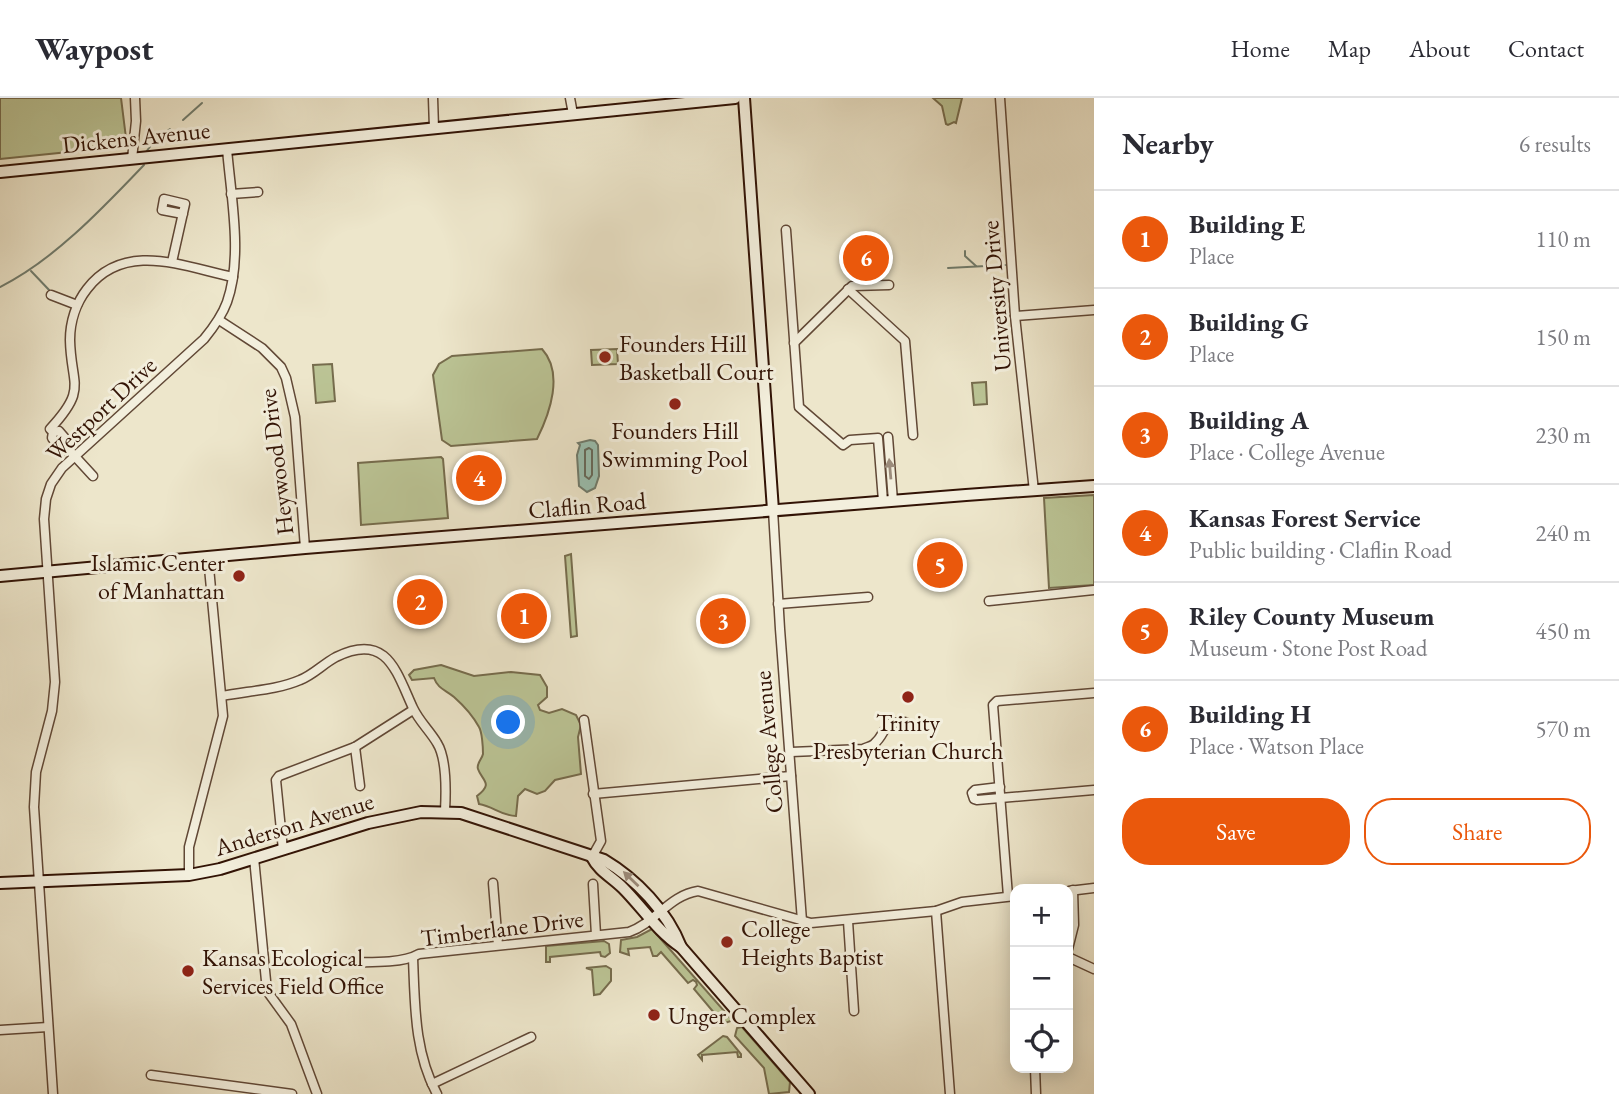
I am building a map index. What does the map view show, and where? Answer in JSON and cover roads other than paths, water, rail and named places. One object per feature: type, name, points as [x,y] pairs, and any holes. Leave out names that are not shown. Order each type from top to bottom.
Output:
[{"type":"street","points":[[132,159],[136,121],[135,98]]},
{"type":"street","points":[[433,98],[434,128]]},
{"type":"street","points":[[570,98],[573,114]]},
{"type":"street","name":"Dickens Avenue","points":[[0,172],[735,98]]},
{"type":"street","name":"College Avenue","points":[[744,98],[802,921]]},
{"type":"street","name":"University Drive","points":[[1000,98],[1015,316],[1034,491]]},
{"type":"street","name":"Westport Drive","points":[[53,1094],[34,807],[34,784],[52,711],[55,682],[44,519],[46,499],[51,484],[73,454],[184,358],[219,320],[227,302],[235,254],[227,149]]},
{"type":"street","points":[[231,194],[258,192]]},
{"type":"street","points":[[172,262],[183,214]]},
{"type":"street","points":[[786,230],[799,407],[843,445],[850,440],[877,438],[888,501]]},
{"type":"street","points":[[93,476],[73,454],[63,450],[52,438],[50,429],[64,414],[73,398],[76,384],[70,341],[77,305],[89,287],[97,278],[122,264],[151,259],[233,276]]},
{"type":"street","points":[[794,343],[848,289],[854,286],[889,285]]},
{"type":"street","points":[[848,289],[905,341],[912,435]]},
{"type":"street","points":[[51,295],[77,305]]},
{"type":"street","points":[[1015,316],[1094,310]]},
{"type":"street","name":"Heywood Drive","points":[[219,320],[262,348],[281,367],[286,378],[295,417],[306,548]]},
{"type":"street","points":[[887,437],[888,501]]},
{"type":"street","name":"Claflin Road","points":[[0,576],[306,548],[1094,486]]},
{"type":"street","points":[[189,875],[189,847],[223,716],[208,557]]},
{"type":"street","points":[[989,601],[1094,590]]},
{"type":"street","points":[[778,604],[868,597]]},
{"type":"street","points":[[222,696],[296,682],[312,675],[334,658],[351,651],[368,650],[389,658],[404,685],[413,710],[439,746],[446,790],[444,811]]},
{"type":"street","points":[[1011,884],[993,705],[997,701],[1094,693]]},
{"type":"street","points":[[283,849],[276,780],[279,776],[355,747],[413,710]]},
{"type":"street","points":[[584,719],[601,841],[592,858]]},
{"type":"street","points":[[790,752],[863,749],[874,744],[884,727],[893,722],[905,722]]},
{"type":"street","points":[[355,747],[360,786]]},
{"type":"street","points":[[593,794],[792,776]]},
{"type":"street","points":[[1000,787],[977,789],[972,795],[975,800],[1002,799],[1094,790]]},
{"type":"street","name":"Anderson Avenue","points":[[0,883],[189,875],[400,814],[444,811],[475,817],[592,858],[598,868],[657,916],[668,938],[681,947],[802,1091]]},
{"type":"street","points":[[254,858],[267,991],[290,1024],[317,1094]]},
{"type":"street","points":[[494,883],[498,945]]},
{"type":"street","points":[[593,884],[596,935]]},
{"type":"street","points":[[1073,890],[1094,888]]},
{"type":"street","name":"Timberlane Drive","points":[[347,962],[413,958],[419,954],[629,932],[641,928],[679,897],[698,891],[811,923],[936,911],[962,902],[1010,896]]},
{"type":"street","points":[[936,911],[950,1094]]},
{"type":"street","points":[[848,921],[854,1012]]},
{"type":"street","points":[[413,958],[421,1054],[437,1094]]},
{"type":"street","points":[[1073,959],[1094,969]]},
{"type":"street","points":[[0,1030],[48,1027]]},
{"type":"street","points":[[432,1084],[531,1037]]},
{"type":"street","points":[[1035,1073],[1037,1094]]},
{"type":"street","points":[[151,1075],[292,1094]]},
{"type":"water","points":[[590,440],[598,445],[599,476],[595,488],[587,492],[579,486],[577,455],[580,445],[578,443]]},
{"type":"waterway","points":[[183,120],[202,103]]},
{"type":"waterway","points":[[146,152],[155,140],[170,129]]},
{"type":"waterway","points":[[0,287],[58,248],[144,165]]},
{"type":"waterway","points":[[965,251],[965,256],[976,266]]},
{"type":"waterway","points":[[948,268],[1005,265]]},
{"type":"waterway","points":[[31,271],[51,292]]},
{"type":"place","name":"Building H","points":[[866,258]]},
{"type":"place","name":"Founders Hill Basketball Court","points":[[605,357]]},
{"type":"place","name":"Founders Hill Swimming Pool","points":[[675,404]]},
{"type":"place","name":"Kansas Forest Service","points":[[479,478]]},
{"type":"place","name":"Riley County Museum","points":[[940,565]]},
{"type":"place","name":"Islamic Center of Manhattan","points":[[239,576]]},
{"type":"place","name":"Building G","points":[[420,602]]},
{"type":"place","name":"Building E","points":[[524,616]]},
{"type":"place","name":"Building A","points":[[723,621]]},
{"type":"place","name":"Trinity Presbyterian Church","points":[[908,697]]},
{"type":"place","name":"College Heights Baptist","points":[[727,942]]},
{"type":"place","name":"Kansas Ecological Services Field Office","points":[[188,971]]},
{"type":"place","name":"Unger Complex","points":[[654,1015]]}]
